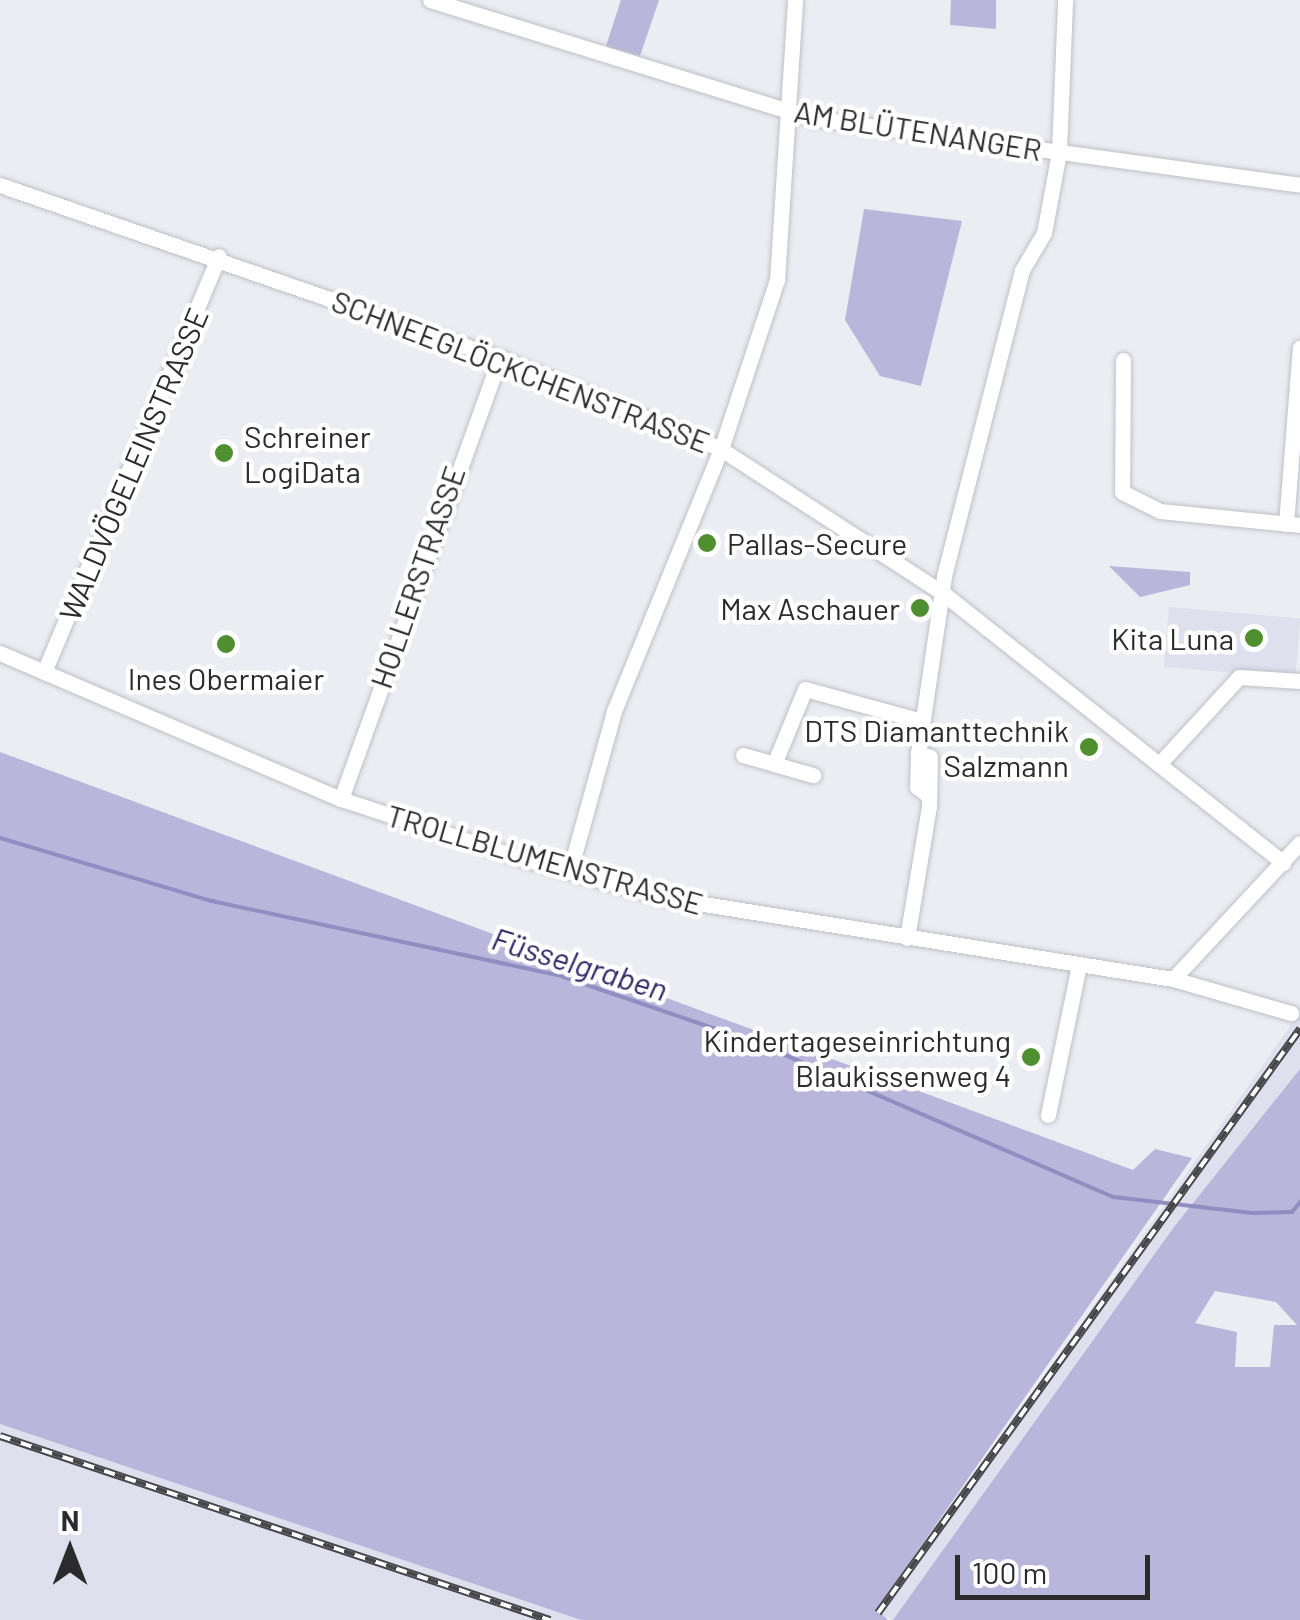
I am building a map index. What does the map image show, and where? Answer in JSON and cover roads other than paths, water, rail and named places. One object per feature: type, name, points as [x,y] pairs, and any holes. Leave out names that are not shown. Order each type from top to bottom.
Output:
[{"type":"street","name":"AM BLÜTENANGER","points":[[430,0],[473,6],[788,112],[1300,185]]},
{"type":"street","points":[[570,870],[645,624],[721,449],[777,280],[794,0]]},
{"type":"street","points":[[907,938],[929,796],[917,787],[922,720],[944,594],[995,369],[1022,270],[1044,233],[1059,152],[1065,0]]},
{"type":"street","name":"SCHNEEGLÖCKCHENSTRASSE","points":[[0,185],[219,256],[500,358],[721,449],[944,594],[1283,862]]},
{"type":"street","name":"WALDVÖGELEINSTRASSE","points":[[44,672],[219,256]]},
{"type":"street","points":[[1123,360],[1122,492],[1149,509],[1293,524],[1300,348]]},
{"type":"street","name":"HOLLERSTRASSE","points":[[342,799],[500,358]]},
{"type":"street","name":"TROLLBLUMENSTRASSE","points":[[0,653],[342,799],[666,898],[1173,979],[1291,1013]]},
{"type":"street","points":[[1160,763],[1239,677],[1300,681]]},
{"type":"street","points":[[774,764],[805,689],[922,720]]},
{"type":"street","points":[[743,755],[813,775]]},
{"type":"street","points":[[1173,979],[1300,843]]},
{"type":"street","points":[[1048,1115],[1079,965]]},
{"type":"waterway","name":"Füsselgraben","points":[[0,838],[212,901],[561,976],[762,1045],[1114,1197],[1252,1213],[1292,1212],[1300,1202]]},
{"type":"railway","points":[[878,1613],[1300,1029]]},
{"type":"railway","points":[[0,1436],[550,1620]]},
{"type":"place","name":"Schreiner LogiData","points":[[224,453]]},
{"type":"place","name":"Pallas-Secure","points":[[707,543]]},
{"type":"place","name":"Max Aschauer","points":[[920,608]]},
{"type":"place","name":"Kita Luna","points":[[1254,638]]},
{"type":"place","name":"Ines Obermaier","points":[[226,644]]},
{"type":"place","name":"DTS Diamanttechnik Salzmann","points":[[1089,747]]},
{"type":"place","name":"Kindertageseinrichtung Blaukissenweg 4","points":[[1031,1057]]}]
